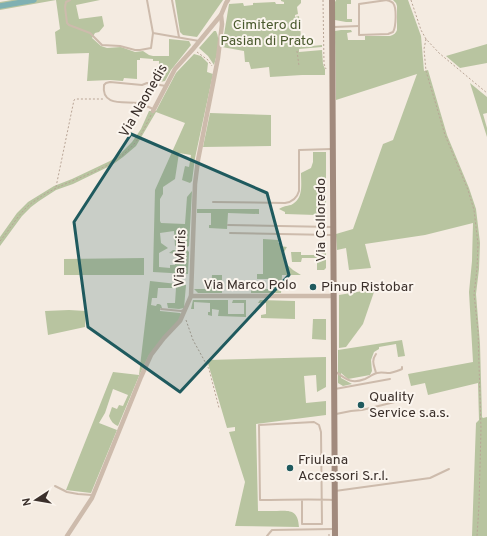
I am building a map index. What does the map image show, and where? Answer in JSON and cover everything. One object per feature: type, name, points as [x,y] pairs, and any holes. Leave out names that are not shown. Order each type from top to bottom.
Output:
[{"type":"main road","name":"Via Colloredo","points":[[332,0],[335,533]]},
{"type":"street","name":"Via Muris","points":[[67,536],[93,495],[151,355],[180,321],[191,296],[197,166],[216,72],[220,44],[221,15],[228,0]]},
{"type":"street","name":"Via Naonedis","points":[[154,110],[175,69],[221,15]]},
{"type":"street","name":"Via Marco Polo","points":[[191,296],[334,296]]},
{"type":"lane","points":[[70,0],[65,4],[67,23],[69,25],[90,33],[102,45],[120,46],[135,50],[151,48],[153,33],[147,0]]},
{"type":"lane","points":[[172,0],[179,37]]},
{"type":"lane","points":[[387,0],[393,3],[396,27],[393,32],[388,34],[359,35],[359,26],[359,4],[387,0]]},
{"type":"lane","points":[[332,27],[359,26]]},
{"type":"lane","points":[[153,33],[200,41]]},
{"type":"lane","points":[[154,110],[138,103],[114,101],[107,98],[104,92],[104,86],[106,83],[110,82],[142,85],[147,83],[166,86]]},
{"type":"lane","points":[[213,202],[290,202],[295,199],[299,191],[299,150],[333,149]]},
{"type":"lane","points":[[228,225],[333,227]]},
{"type":"lane","points":[[230,233],[333,235]]},
{"type":"lane","points":[[161,309],[185,310]]},
{"type":"lane","points":[[376,354],[373,358],[373,362],[376,373]]},
{"type":"lane","points":[[334,371],[350,381],[357,381],[366,379],[376,373],[390,373],[402,368]]},
{"type":"lane","points":[[334,389],[390,379]]},
{"type":"lane","points":[[334,415],[407,399]]},
{"type":"lane","points":[[302,500],[302,524],[322,524],[322,500],[321,432],[319,425],[314,422],[259,425],[260,500],[302,500],[322,500],[335,500]]},
{"type":"lane","points":[[335,491],[430,478],[449,469]]},
{"type":"lane","points":[[56,486],[67,492],[93,495]]},
{"type":"lane","points":[[267,536],[272,530],[335,533]]},
{"type":"path","points":[[411,0],[421,30],[426,38],[439,53],[487,93]]},
{"type":"path","points":[[226,43],[245,47],[244,37]]},
{"type":"path","points":[[426,38],[424,49],[426,71],[445,135],[468,190],[474,210],[478,244],[474,294],[478,331],[481,429],[477,536]]},
{"type":"path","points":[[193,49],[208,60],[216,72]]},
{"type":"path","points":[[297,51],[298,66]]},
{"type":"path","points":[[56,188],[74,100],[107,98]]},
{"type":"path","name":"Via Naonedis","points":[[0,241],[25,208],[38,198],[56,188],[104,167],[121,156],[134,143],[154,110]]},
{"type":"path","points":[[185,310],[187,322],[194,340],[209,369],[219,408]]},
{"type":"highlighted area","points":[[131,134],[267,193],[289,275],[180,392],[88,327],[74,222]]},
{"type":"green space","points":[[12,0],[56,0],[0,10],[0,2]]},
{"type":"green space","points":[[56,0],[100,0],[76,5],[79,19],[102,16],[104,26],[99,32],[95,33],[92,38],[101,46],[107,48],[121,47],[135,52],[143,51],[153,56],[169,56],[169,39],[189,41],[191,45],[171,70],[165,81],[157,81],[159,61],[140,58],[140,60],[137,60],[137,79],[124,78],[123,81],[87,81],[89,53],[57,54],[55,32],[60,29]]},
{"type":"green space","points":[[175,0],[223,0],[197,37],[183,35],[180,32]]},
{"type":"green space","name":"Cimitero di Pasian di Prato","points":[[281,0],[301,0],[301,3],[297,7],[298,14],[295,15],[295,17],[299,16],[302,47],[322,45],[322,47],[299,49],[299,52],[322,50],[325,75],[270,77],[269,67],[251,69],[249,62],[245,62],[244,51],[222,47],[229,4],[243,3],[244,6],[253,5],[253,3],[275,2],[276,4],[284,4]]},
{"type":"green space","points":[[336,0],[351,0],[351,4],[347,4],[347,19],[352,19],[352,22],[335,20]]},
{"type":"green space","points":[[393,0],[408,0],[421,36],[424,71],[428,70],[447,135],[476,209],[480,243],[476,294],[480,344],[482,417],[487,417],[487,536],[472,536],[476,423],[479,420],[478,383],[428,395],[425,383],[411,386],[408,374],[473,362],[469,292],[472,261],[473,223],[425,235],[365,244],[371,268],[349,270],[346,248],[337,250],[336,234],[353,229],[383,144],[393,140],[417,74],[336,100],[335,31],[351,30],[352,32],[347,33],[348,40],[365,40],[365,36],[393,35],[397,30],[397,6]]},
{"type":"green space","points":[[214,31],[216,31],[218,43],[214,65],[208,56],[199,48]]},
{"type":"green space","points":[[487,44],[487,63],[460,68],[446,56]]},
{"type":"green space","points":[[194,54],[201,56],[208,63],[207,72],[213,74],[195,158],[192,181],[190,183],[182,180],[185,166],[189,167],[191,155],[179,153],[175,179],[163,187],[163,194],[160,199],[161,223],[185,224],[187,197],[192,191],[189,246],[175,246],[174,231],[160,233],[161,243],[168,248],[159,253],[159,267],[170,268],[170,265],[175,265],[176,254],[169,253],[173,250],[187,250],[189,252],[188,274],[153,272],[155,190],[185,123],[156,112],[136,146],[112,165],[73,184],[56,190],[39,201],[22,216],[0,246],[0,237],[17,213],[28,202],[54,186],[110,161],[120,154],[132,142],[141,129],[149,111],[156,111],[176,73]]},
{"type":"green space","points":[[470,83],[487,97],[487,113],[483,114],[487,128],[487,137]]},
{"type":"green space","points":[[210,113],[271,115],[271,146],[203,147]]},
{"type":"green space","points":[[313,152],[326,152],[326,226],[316,220],[316,215],[285,214],[285,212],[279,209],[291,205],[298,199],[301,191],[301,173],[311,168],[313,162]]},
{"type":"green space","points":[[197,209],[259,209],[259,214],[228,213],[227,229],[209,228],[209,225],[211,225],[211,213],[197,213]]},
{"type":"green space","points":[[263,239],[278,240],[280,246],[287,247],[284,252],[284,262],[301,275],[282,275],[281,293],[251,293],[251,289],[274,289],[274,279],[257,279],[257,274],[263,274]]},
{"type":"green space","points":[[317,243],[323,243],[326,245],[326,268],[324,270],[317,270],[317,258],[302,258],[301,262],[292,262],[291,252],[301,252],[301,255],[317,255]]},
{"type":"green space","points":[[144,258],[144,275],[64,275],[64,259]]},
{"type":"green space","points":[[212,275],[222,275],[222,293],[198,293],[194,289],[211,289]]},
{"type":"green space","points":[[150,281],[186,285],[184,308],[168,308],[167,303],[175,303],[176,288],[158,288],[157,298],[152,298],[151,305],[156,306],[159,304],[162,308],[160,308],[160,311],[180,313],[182,315],[149,355],[118,426],[112,422],[109,416],[112,407],[117,409],[119,405],[123,406],[128,395],[113,389],[105,413],[99,423],[117,430],[91,493],[66,490],[113,372],[139,375]]},
{"type":"green space","points":[[375,289],[363,324],[346,347],[339,348],[339,295]]},
{"type":"green space","points":[[193,300],[228,300],[228,314],[244,314],[244,303],[232,303],[233,300],[246,300],[246,317],[218,316],[219,310],[212,309],[212,316],[208,315],[208,312],[210,312],[210,303],[194,302],[194,309],[191,309]]},
{"type":"green space","points":[[260,300],[295,301],[295,319],[261,318],[261,315],[266,314],[266,303],[258,303]]},
{"type":"green space","points":[[45,311],[86,311],[85,327],[48,335]]},
{"type":"green space","points":[[313,319],[326,319],[326,340],[312,339]]},
{"type":"green space","points":[[402,340],[405,356],[398,357],[396,344],[379,347],[379,349],[374,352],[371,360],[372,371],[370,375],[348,379],[341,373],[341,378],[352,384],[343,386],[338,383],[338,350]]},
{"type":"green space","points":[[326,357],[326,387],[317,392],[316,375],[304,376],[306,403],[326,401],[326,415],[256,424],[258,511],[290,511],[297,518],[299,527],[235,526],[245,482],[229,432],[235,431],[235,427],[227,428],[207,360]]},
{"type":"waterway","points":[[0,6],[34,0]]},
{"type":"place","name":"Pinup Ristobar","points":[[313,287]]},
{"type":"place","name":"Quality Service s.a.s.","points":[[361,405]]},
{"type":"place","name":"Friulana Accessori S.r.l.","points":[[290,468]]}]
